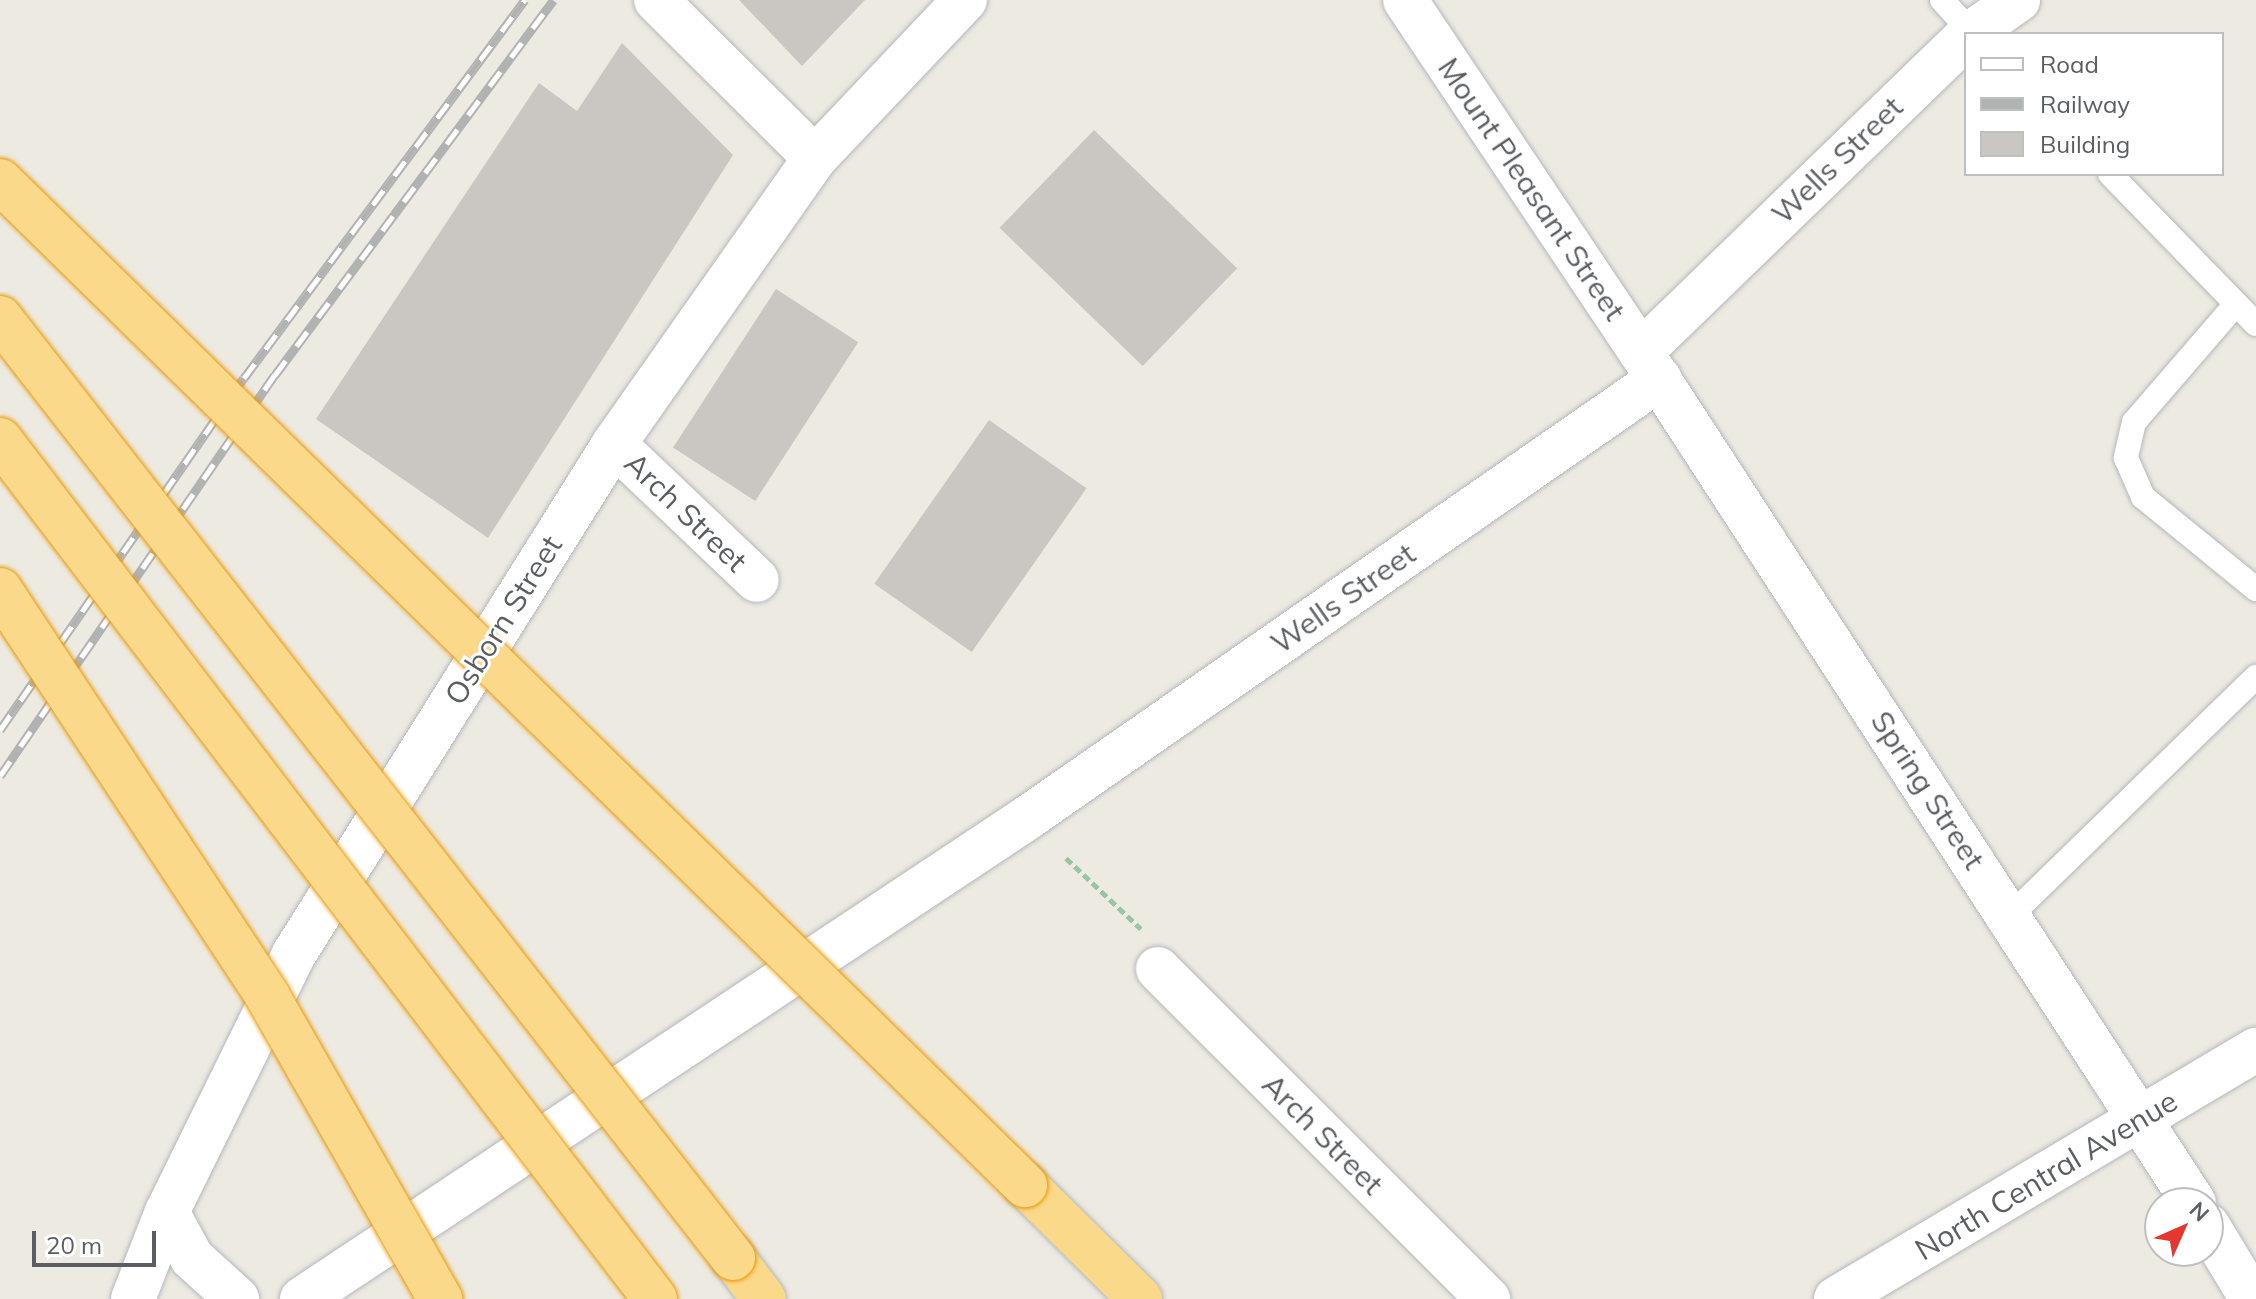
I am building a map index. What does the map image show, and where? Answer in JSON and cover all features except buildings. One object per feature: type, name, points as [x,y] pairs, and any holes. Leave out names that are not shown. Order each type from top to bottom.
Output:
[{"type":"highway","points":[[0,181],[1140,1299]]},
{"type":"highway","points":[[0,318],[764,1299]]},
{"type":"highway","points":[[0,440],[655,1299]]},
{"type":"highway","points":[[0,590],[268,997],[440,1299]]},
{"type":"main road","points":[[656,0],[815,158]]},
{"type":"main road","name":"Osborn Street","points":[[133,1299],[167,1212],[294,954],[614,444],[815,158],[965,0]]},
{"type":"main road","name":"Mount Pleasant Street","points":[[1405,0],[1650,365]]},
{"type":"main road","name":"Wells Street","points":[[1973,32],[2018,0]]},
{"type":"main road","name":"Wells Street","points":[[302,1299],[1027,818],[1650,365],[1964,40]]},
{"type":"main road","name":"Spring Street","points":[[1650,365],[2143,1118],[2184,1187]]},
{"type":"main road","name":"Arch Street","points":[[614,444],[757,580]]},
{"type":"main road","name":"Arch Street","points":[[1153,953],[1488,1299]]},
{"type":"main road","name":"North Central Avenue","points":[[1836,1299],[2256,1050]]},
{"type":"main road","points":[[167,1212],[192,1258],[237,1299]]},
{"type":"main road","points":[[2224,1253],[2252,1299]]},
{"type":"lane","points":[[1942,0],[1968,32]]},
{"type":"lane","points":[[2112,176],[2256,324]]},
{"type":"lane","points":[[2236,304],[2134,422],[2126,458],[2143,497],[2256,589]]},
{"type":"lane","points":[[2010,916],[2256,677]]},
{"type":"path","points":[[1066,858],[1153,953]]},
{"type":"railway","points":[[0,730],[244,378],[525,0]]},
{"type":"railway","points":[[0,776],[275,375],[554,0]]}]
